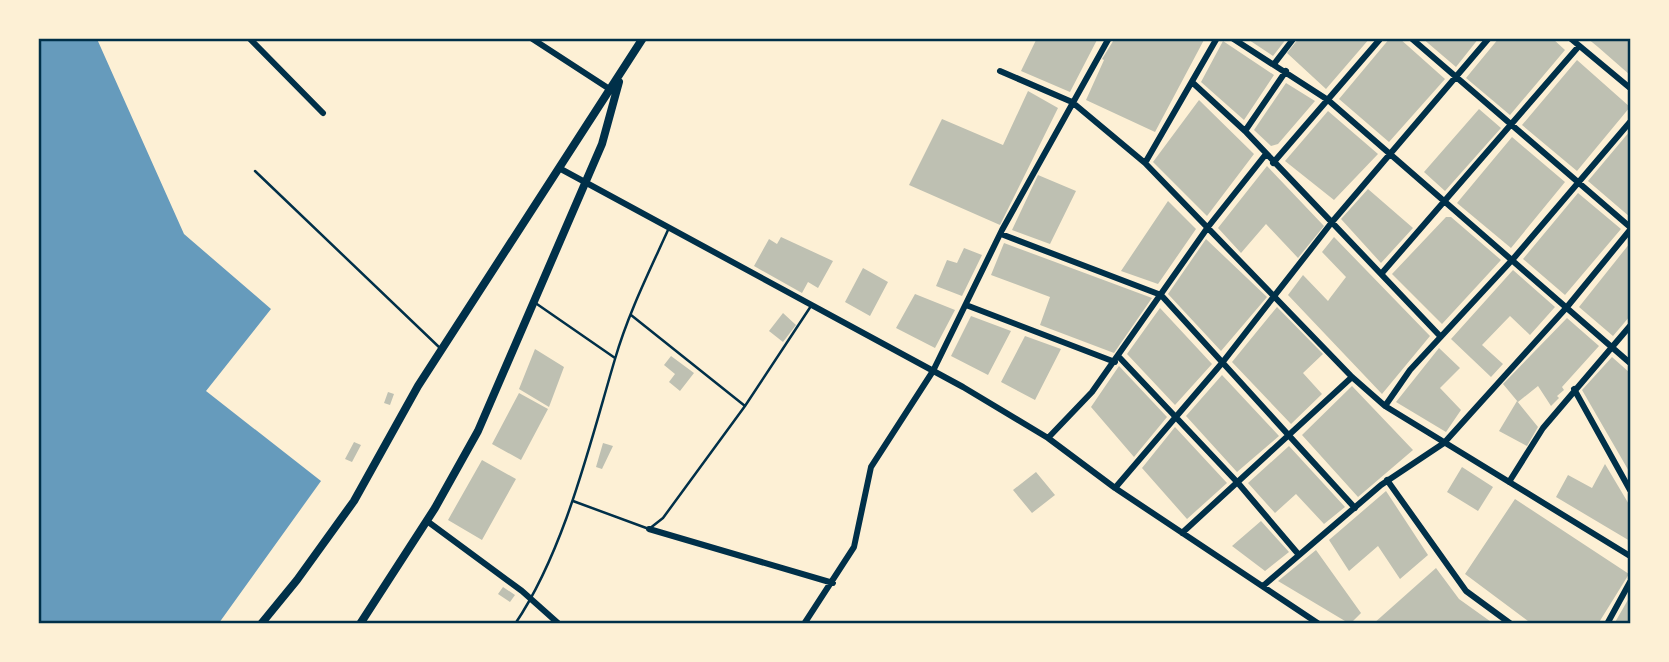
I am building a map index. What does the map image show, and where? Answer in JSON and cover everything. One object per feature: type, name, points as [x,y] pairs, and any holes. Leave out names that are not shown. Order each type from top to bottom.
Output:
[{"type":"main road","points":[[261,624],[297,580],[354,501],[442,350],[643,38]]},
{"type":"main road","points":[[360,624],[427,521],[478,431],[609,127],[619,79]]},
{"type":"street","points":[[249,38],[323,113]]},
{"type":"street","points":[[531,38],[611,90]]},
{"type":"street","points":[[804,624],[855,547],[871,467],[933,371],[1001,234],[1109,38]]},
{"type":"street","points":[[1145,163],[1217,38]]},
{"type":"street","points":[[1232,38],[1328,100],[1630,363]]},
{"type":"street","points":[[1274,64],[1294,38]]},
{"type":"street","points":[[1273,163],[1381,38]]},
{"type":"street","points":[[1263,586],[1387,480],[1444,443],[1567,307],[1630,229],[1579,181],[1411,38]]},
{"type":"street","points":[[1115,488],[1277,296],[1332,222],[1489,38]]},
{"type":"street","points":[[1570,38],[1630,88]]},
{"type":"street","points":[[1382,273],[1579,46]]},
{"type":"street","points":[[1000,71],[1072,102],[1145,163],[1277,296],[1352,377],[1385,406],[1630,556]]},
{"type":"street","points":[[1245,131],[1286,71]]},
{"type":"street","points":[[1193,83],[1245,131],[1440,336]]},
{"type":"street","points":[[1385,406],[1410,370],[1513,259],[1630,122]]},
{"type":"street","points":[[1048,438],[1076,412],[1117,359],[1208,227],[1266,154]]},
{"type":"street","points":[[559,168],[933,371],[1048,438],[1115,488],[1318,624]]},
{"type":"street","points":[[1001,234],[1161,295],[1354,508]]},
{"type":"street","points":[[966,306],[1117,359],[1176,416],[1299,555]]},
{"type":"street","points":[[1509,482],[1544,428],[1574,389],[1630,326]]},
{"type":"street","points":[[1182,533],[1352,377]]},
{"type":"street","points":[[1574,389],[1630,490]]},
{"type":"street","points":[[1387,480],[1466,591],[1511,624]]},
{"type":"street","points":[[427,521],[532,599],[559,624]]},
{"type":"street","points":[[649,529],[833,583]]},
{"type":"street","points":[[1607,624],[1630,582]]},
{"type":"lane","points":[[255,171],[442,350]]},
{"type":"lane","points":[[515,624],[532,599],[571,500],[615,358],[669,228]]},
{"type":"lane","points":[[534,302],[615,358]]},
{"type":"lane","points":[[571,500],[629,524],[649,529],[676,502],[746,406],[811,306]]},
{"type":"lane","points":[[631,315],[746,406]]},
{"type":"water","points":[[38,39],[97,39],[184,234],[271,309],[206,391],[321,481],[219,623],[39,623]]},
{"type":"building","points":[[1037,38],[1098,38],[1070,92],[1021,71]]},
{"type":"building","points":[[1115,38],[1205,38],[1155,132],[1086,100],[1104,60],[1102,59]]},
{"type":"building","points":[[1246,38],[1287,38],[1273,56]]},
{"type":"building","points":[[1299,38],[1370,38],[1326,89],[1287,53]]},
{"type":"building","points":[[1390,38],[1399,38],[1445,79],[1389,142],[1339,99]]},
{"type":"building","points":[[1422,38],[1479,38],[1456,67]]},
{"type":"building","points":[[1499,38],[1552,38],[1565,50],[1510,115],[1466,78]]},
{"type":"building","points":[[1587,38],[1630,38],[1630,75],[1598,47]]},
{"type":"building","points":[[1223,41],[1274,75],[1244,120],[1201,82]]},
{"type":"building","points":[[1577,60],[1630,107],[1577,171],[1522,125]]},
{"type":"building","points":[[1286,83],[1315,101],[1278,144],[1271,146],[1254,130]]},
{"type":"building","points":[[1028,91],[1058,108],[1000,225],[909,185],[942,119],[1003,145]]},
{"type":"building","points":[[1199,100],[1254,154],[1207,216],[1153,162]]},
{"type":"building","points":[[1479,109],[1501,128],[1445,191],[1424,172]]},
{"type":"building","points":[[1328,111],[1378,154],[1334,200],[1285,161]]},
{"type":"building","points":[[1630,131],[1630,217],[1588,181]]},
{"type":"building","points":[[1512,137],[1565,182],[1511,248],[1457,203]]},
{"type":"building","points":[[1267,166],[1324,226],[1298,258],[1266,224],[1241,253],[1218,228]]},
{"type":"building","points":[[1038,175],[1076,191],[1050,244],[1012,230]]},
{"type":"building","points":[[1368,189],[1413,228],[1381,263],[1341,219]]},
{"type":"building","points":[[1578,193],[1621,229],[1565,295],[1523,259]]},
{"type":"building","points":[[1168,201],[1196,229],[1158,284],[1121,271]]},
{"type":"building","points":[[1446,217],[1451,217],[1501,260],[1442,324],[1392,274]]},
{"type":"building","points":[[781,237],[833,261],[818,288],[808,282],[802,293],[754,266],[769,239],[777,244]]},
{"type":"building","points":[[1334,237],[1430,336],[1382,394],[1288,295],[1303,275],[1328,301],[1346,277],[1322,252]]},
{"type":"building","points":[[1206,239],[1267,297],[1221,351],[1168,294]]},
{"type":"building","points":[[1004,243],[1152,298],[1114,353],[1040,325],[1050,297],[991,275]]},
{"type":"building","points":[[1630,243],[1630,316],[1613,336],[1579,307]]},
{"type":"building","points":[[964,248],[982,255],[962,296],[936,286],[947,260],[957,263]]},
{"type":"building","points":[[863,268],[888,282],[870,316],[845,302]]},
{"type":"building","points":[[1513,270],[1555,307],[1530,335],[1510,316],[1482,345],[1503,364],[1491,377],[1451,339]]},
{"type":"building","points":[[915,294],[955,310],[935,348],[896,328]]},
{"type":"building","points":[[1277,307],[1323,354],[1303,373],[1322,394],[1291,424],[1232,362]]},
{"type":"building","points":[[1160,308],[1212,364],[1175,405],[1127,354]]},
{"type":"building","points":[[783,313],[796,325],[783,342],[769,331]]},
{"type":"building","points":[[971,316],[1011,331],[988,375],[951,356]]},
{"type":"building","points":[[1567,318],[1599,346],[1562,387],[1564,390],[1551,406],[1538,386],[1518,402],[1503,384]]},
{"type":"building","points":[[1025,336],[1061,349],[1035,400],[1001,382]]},
{"type":"building","points":[[1439,348],[1460,368],[1440,388],[1461,410],[1446,432],[1396,402]]},
{"type":"building","points":[[535,349],[564,367],[549,407],[519,389]]},
{"type":"building","points":[[671,356],[694,373],[680,391],[669,382],[675,374],[664,365]]},
{"type":"building","points":[[1612,357],[1630,373],[1630,473],[1582,390]]},
{"type":"building","points":[[1119,366],[1167,417],[1134,457],[1091,407]]},
{"type":"building","points":[[1222,375],[1279,436],[1237,472],[1186,416]]},
{"type":"building","points":[[1352,386],[1413,450],[1358,497],[1302,435]]},
{"type":"building","points":[[388,392],[394,394],[390,405],[384,403]]},
{"type":"building","points":[[519,393],[548,409],[521,460],[492,444]]},
{"type":"building","points":[[1517,401],[1538,427],[1527,446],[1499,431]]},
{"type":"building","points":[[1175,427],[1227,483],[1187,519],[1142,468]]},
{"type":"building","points":[[354,442],[361,445],[352,462],[345,459]]},
{"type":"building","points":[[603,443],[613,446],[602,469],[596,467]]},
{"type":"building","points":[[1289,446],[1345,507],[1324,524],[1296,494],[1275,513],[1248,483]]},
{"type":"building","points":[[482,460],[516,479],[482,540],[448,520]]},
{"type":"building","points":[[1605,464],[1630,506],[1630,541],[1556,497],[1568,475],[1592,488]]},
{"type":"building","points":[[1462,467],[1493,487],[1478,511],[1447,492]]},
{"type":"building","points":[[1036,472],[1055,495],[1032,513],[1013,490]]},
{"type":"building","points":[[1386,491],[1428,555],[1400,579],[1378,546],[1349,571],[1329,540]]},
{"type":"building","points":[[1515,499],[1629,574],[1598,624],[1532,624],[1465,574]]},
{"type":"building","points":[[1261,521],[1289,552],[1265,571],[1232,546]]},
{"type":"building","points":[[1316,550],[1361,613],[1350,624],[1278,581]]},
{"type":"building","points":[[1436,568],[1459,599],[1494,624],[1373,624]]},
{"type":"building","points":[[503,587],[515,595],[510,602],[498,594]]},
{"type":"building","points":[[1630,596],[1630,624],[1614,624],[1625,605]]}]
